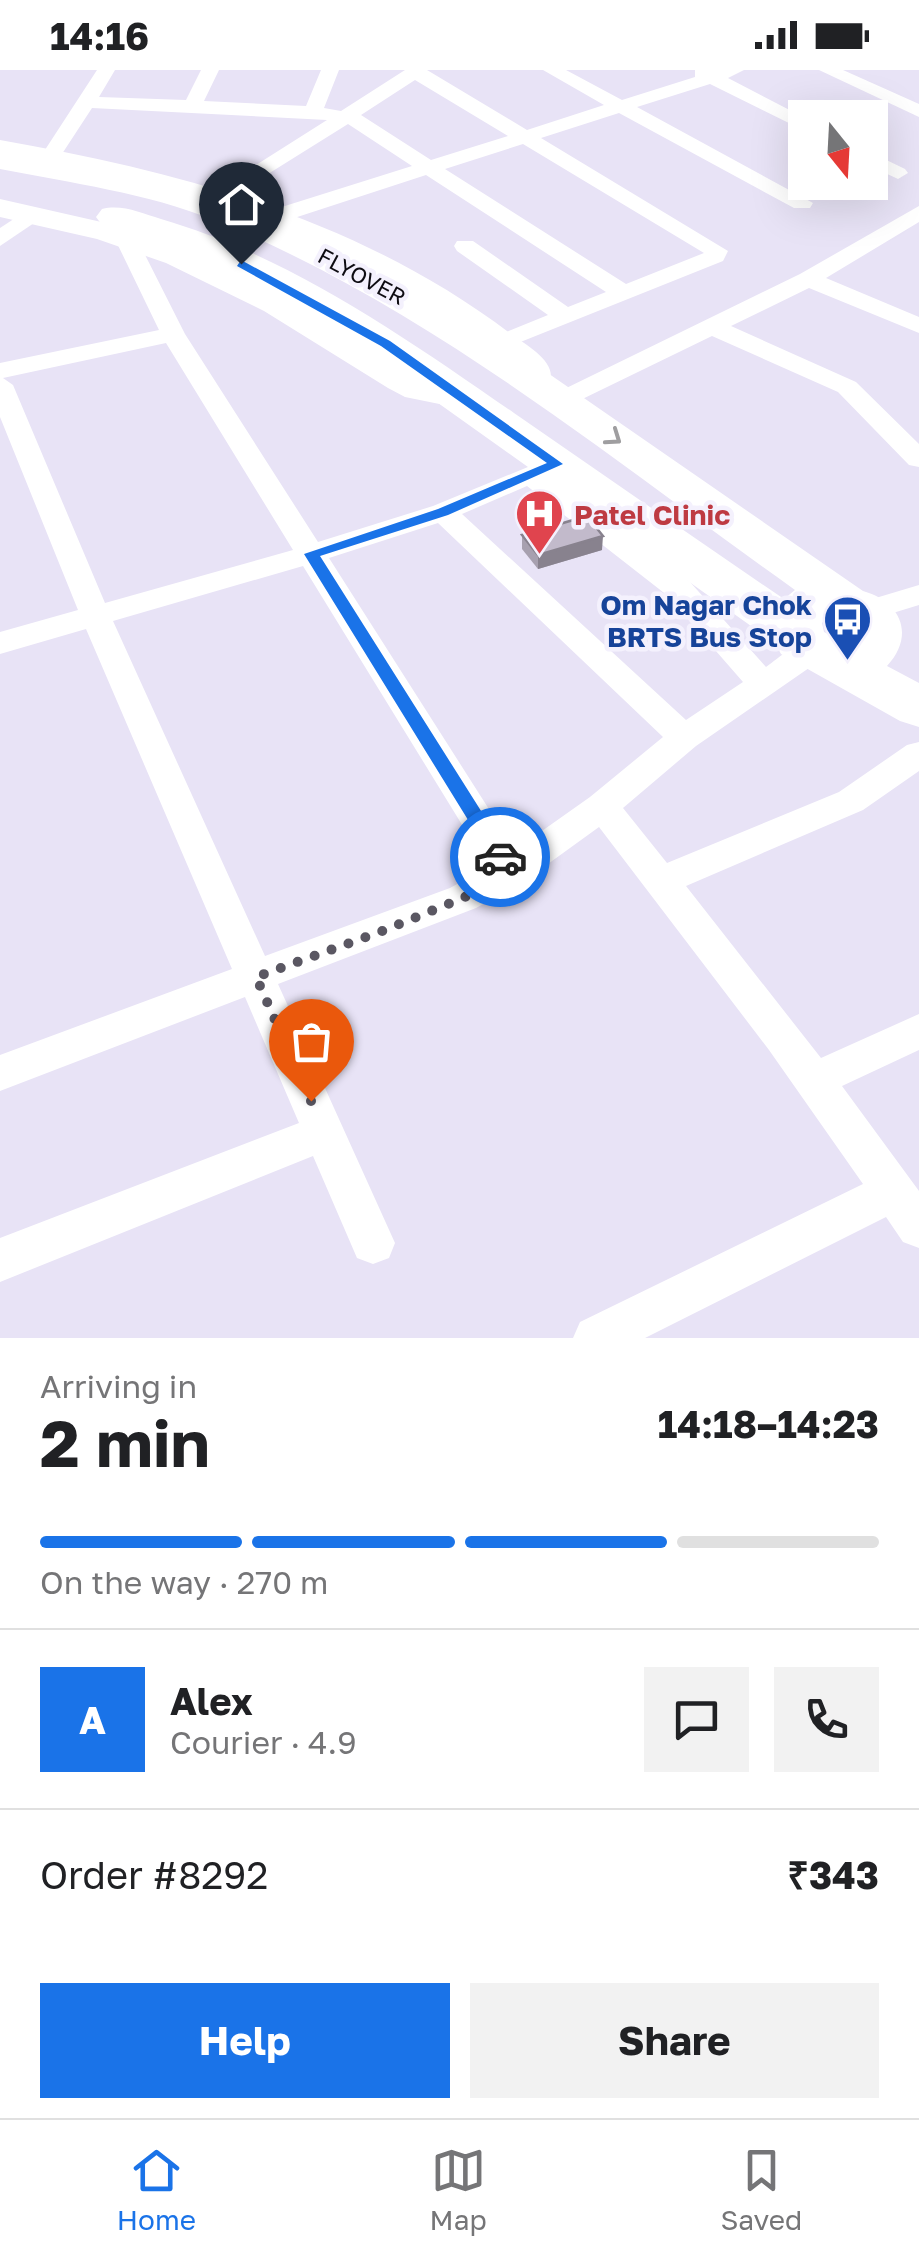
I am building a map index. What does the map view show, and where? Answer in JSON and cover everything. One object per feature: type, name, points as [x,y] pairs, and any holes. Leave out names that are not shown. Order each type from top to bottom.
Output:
[{"type":"highway","name":"FLYOVER","points":[[0,159],[224,204],[346,266],[444,321],[546,392],[886,613]]},
{"type":"highway","name":"FLYOVER","points":[[0,192],[108,215],[180,237],[292,288],[386,343],[464,398],[544,470],[811,647],[919,707]]},
{"type":"highway","points":[[811,647],[865,660],[879,654],[886,644],[886,613]]},
{"type":"main road","points":[[0,148],[152,176],[224,204],[276,216],[431,291],[534,370],[546,392]]},
{"type":"main road","points":[[16,211],[125,237],[222,276],[308,323],[400,381],[418,389],[464,398]]},
{"type":"street","points":[[51,156],[106,70]]},
{"type":"street","points":[[192,107],[210,70]]},
{"type":"street","points":[[312,112],[330,70]]},
{"type":"street","points":[[552,70],[802,203]]},
{"type":"street","points":[[276,216],[620,106],[704,74],[735,70]]},
{"type":"street","points":[[828,70],[919,111]]},
{"type":"street","points":[[224,204],[345,116],[416,71],[718,251],[715,256],[502,342]]},
{"type":"street","points":[[704,74],[788,116]]},
{"type":"street","points":[[89,102],[345,116],[365,125],[622,292]]},
{"type":"street","points":[[888,168],[898,173]]},
{"type":"street","points":[[0,239],[16,211]]},
{"type":"street","points":[[546,392],[713,327],[914,221]]},
{"type":"street","points":[[125,237],[173,334],[510,872]]},
{"type":"street","points":[[465,246],[566,316]]},
{"type":"street","points":[[808,279],[919,326]]},
{"type":"street","points":[[713,327],[848,387],[919,459]]},
{"type":"street","points":[[0,371],[173,334]]},
{"type":"street","points":[[0,385],[94,615],[372,1243]]},
{"type":"street","points":[[0,643],[312,554],[443,512],[544,470],[678,589],[763,684]]},
{"type":"street","points":[[443,512],[684,738]]},
{"type":"street","points":[[0,1073],[463,898],[510,872],[602,806],[684,738],[811,647]]},
{"type":"street","points":[[661,881],[852,801],[919,754]]},
{"type":"street","points":[[602,806],[814,1080],[919,1227]]},
{"type":"street","points":[[814,1080],[919,1031]]},
{"type":"street","points":[[0,1260],[324,1132]]},
{"type":"street","points":[[596,1338],[893,1191]]},
{"type":"building","points":[[587,516],[603,536],[538,555],[522,535]]},
{"type":"way so far","points":[[311,1101],[256,977],[463,898],[510,872],[500,857]]},
{"type":"place","name":"Patel Clinic","points":[[539,556]]},
{"type":"place","name":"Om Nagar Chok BRTS Bus Stop","points":[[847,662]]},
{"type":"route","points":[[241,264],[292,288],[386,343],[556,464],[443,512],[312,554],[500,857]]}]
